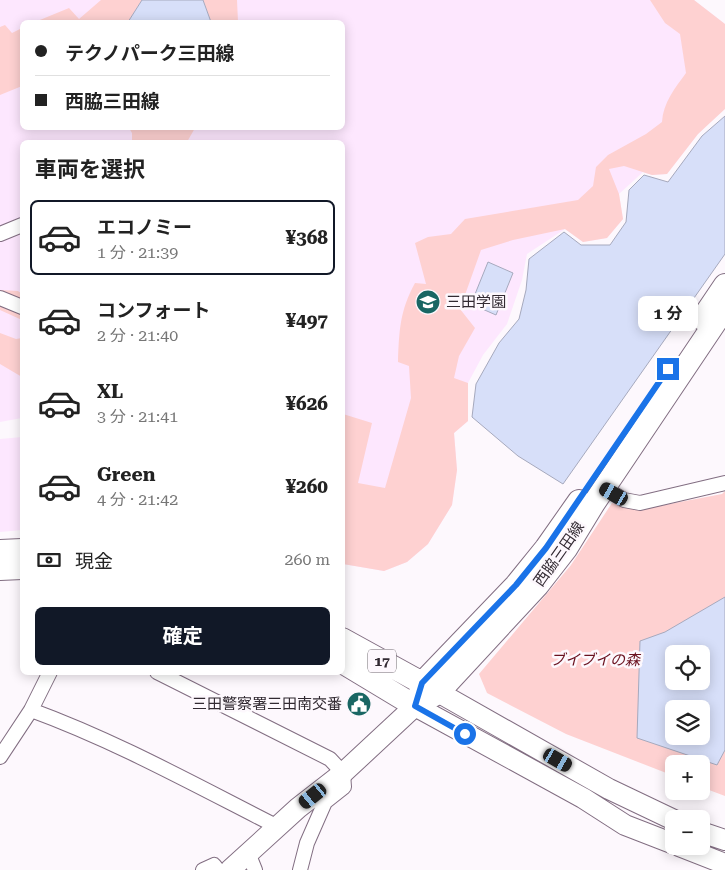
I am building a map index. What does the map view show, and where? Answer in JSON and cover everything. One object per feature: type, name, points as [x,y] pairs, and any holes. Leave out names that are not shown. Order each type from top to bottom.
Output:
[{"type":"main road","name":"西脇三田線","points":[[415,706],[546,548],[725,285]]},
{"type":"main road","name":"西脇三田線","points":[[430,688],[538,585],[566,549],[604,488],[725,308]]},
{"type":"main road","points":[[0,551],[20,550]]},
{"type":"main road","points":[[0,569],[20,568]]},
{"type":"main road","name":"17","points":[[345,641],[430,688]]},
{"type":"main road","name":"17","points":[[345,664],[415,706]]},
{"type":"main road","points":[[430,688],[609,790],[665,816]]},
{"type":"main road","points":[[230,870],[252,862],[278,827],[343,773],[415,706],[583,798],[625,825],[665,841]]},
{"type":"main road","points":[[652,810],[665,813]]},
{"type":"main road","points":[[710,825],[725,829]]},
{"type":"main road","points":[[710,835],[725,840]]},
{"type":"main road","points":[[702,855],[725,864]]},
{"type":"street","points":[[0,234],[20,226]]},
{"type":"street","points":[[0,298],[20,306]]},
{"type":"street","points":[[604,488],[624,500],[640,503],[725,483]]},
{"type":"street","points":[[0,757],[31,710],[48,675]]},
{"type":"street","points":[[163,675],[330,759],[343,773],[344,787],[325,802],[307,843],[300,870]]},
{"type":"street","points":[[31,710],[55,719],[174,774],[278,827]]},
{"type":"street","points":[[203,870],[214,865],[218,870]]},
{"type":"shaded area","name":"三田学園","points":[[0,0],[694,0],[725,24],[725,108],[698,134],[667,174],[652,175],[643,172],[619,194],[623,219],[607,238],[583,242],[565,229],[527,254],[522,280],[507,324],[483,355],[468,383],[468,421],[454,433],[457,470],[452,505],[428,544],[407,562],[384,571],[345,564],[345,140],[20,140],[20,418],[0,422]]},
{"type":"shaded area","points":[[20,437],[20,530],[0,532],[0,439]]},
{"type":"green space","points":[[101,0],[142,0],[129,20],[40,20],[69,8],[79,19]]},
{"type":"green space","points":[[203,0],[237,0],[238,20],[210,20]]},
{"type":"green space","points":[[650,0],[694,0],[725,24],[725,109],[698,134],[667,174],[652,175],[624,166],[609,169],[619,194],[623,219],[607,238],[583,242],[565,229],[513,240],[481,250],[460,309],[475,328],[459,356],[454,378],[468,383],[468,421],[454,433],[457,470],[452,505],[428,544],[407,562],[384,571],[345,564],[345,415],[372,423],[358,483],[385,488],[411,398],[409,366],[398,362],[401,321],[406,302],[415,283],[426,284],[415,243],[428,237],[451,234],[465,219],[578,200],[593,186],[596,167],[608,155],[646,134],[662,122],[667,102],[686,73],[680,34],[665,23]]},
{"type":"green space","points":[[5,25],[12,33],[20,29],[20,87],[0,95],[0,27]]},
{"type":"green space","points":[[130,130],[194,130],[188,140],[132,140]]},
{"type":"green space","points":[[0,290],[20,292],[20,319],[0,310]]},
{"type":"green space","points":[[0,333],[16,339],[20,338],[20,376],[0,364]]},
{"type":"green space","name":"ブイブイの森","points":[[725,491],[725,796],[710,790],[710,755],[665,755],[665,772],[566,734],[487,693],[479,674],[571,565],[612,503],[638,510],[722,494]]},
{"type":"water","points":[[142,0],[203,0],[210,20],[129,20]]},
{"type":"water","points":[[725,116],[725,254],[563,484],[518,456],[472,417],[476,384],[499,343],[519,319],[526,290],[529,259],[564,232],[581,245],[610,245],[626,222],[629,190],[644,175],[668,182],[702,136]]},
{"type":"water","points":[[488,262],[513,273],[496,315],[471,304]]},
{"type":"water","points":[[725,597],[725,750],[717,765],[710,763],[710,755],[687,755],[637,738],[640,641],[665,632]]},
{"type":"place","name":"三田学園","points":[[428,302]]},
{"type":"place","name":"三田警察署三田南交番","points":[[359,704]]},
{"type":"route","points":[[465,734],[415,706],[422,683],[516,585],[546,548],[668,369]]}]
